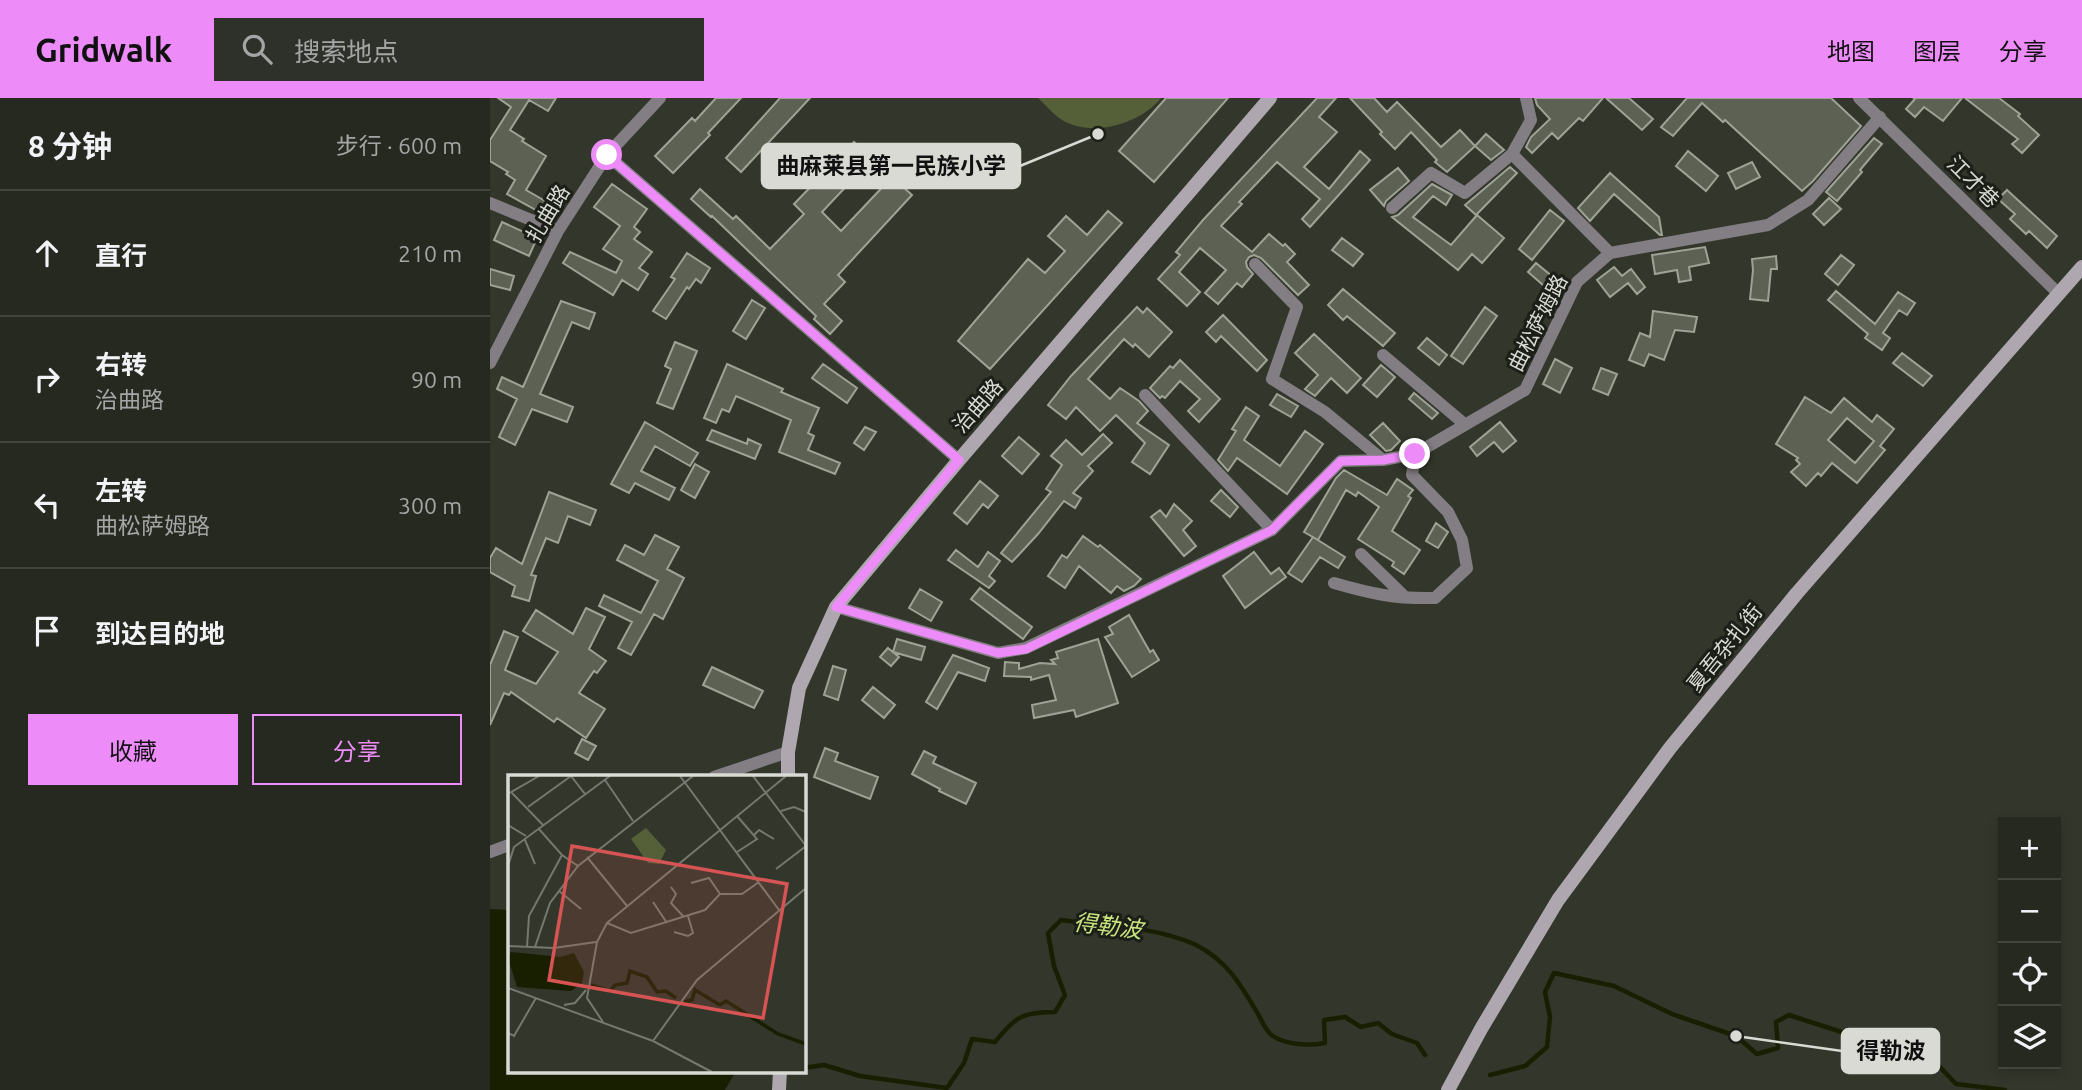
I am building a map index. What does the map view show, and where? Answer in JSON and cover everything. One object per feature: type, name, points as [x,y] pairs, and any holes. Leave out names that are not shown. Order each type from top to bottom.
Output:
[{"type":"main road","name":"治曲路","points":[[788,775],[788,752],[799,688],[836,607],[1270,98]]},
{"type":"main road","name":"夏吾杂扎街","points":[[1448,1090],[1481,1029],[1559,901],[1670,748],[1797,593],[2082,267]]},
{"type":"main road","points":[[779,1090],[780,1072]]},
{"type":"street","name":"扎曲路","points":[[490,363],[558,231],[607,155],[660,98]]},
{"type":"street","points":[[1392,208],[1431,173],[1465,193],[1512,154],[1531,120],[1526,98]]},
{"type":"street","name":"江才巷","points":[[1859,98],[2059,294]]},
{"type":"street","points":[[1512,154],[1610,253],[1768,225],[1808,200],[1880,117]]},
{"type":"street","points":[[607,155],[959,460]]},
{"type":"street","points":[[490,203],[558,231]]},
{"type":"street","name":"曲松萨姆路","points":[[836,607],[998,653],[1026,649],[1272,530],[1341,461],[1383,460],[1415,454],[1525,390],[1577,282],[1610,253]]},
{"type":"street","points":[[1255,264],[1297,307],[1272,379],[1325,412],[1383,460]]},
{"type":"street","points":[[1383,355],[1462,422]]},
{"type":"street","points":[[1145,395],[1272,530]]},
{"type":"street","points":[[1334,583],[1376,595],[1404,599],[1435,598],[1467,568],[1462,540],[1448,512],[1412,475],[1415,454]]},
{"type":"street","points":[[1361,554],[1403,594]]},
{"type":"street","points":[[720,775],[788,752]]},
{"type":"street","points":[[490,852],[508,845]]},
{"type":"shaded area","points":[[1038,98],[1161,98],[1152,107],[1127,122],[1084,128],[1059,118]]},
{"type":"shaded area","points":[[490,909],[508,910],[508,1072],[735,1072],[725,1090],[490,1090]]},
{"type":"building","points":[[498,98],[556,98],[548,111],[529,100],[510,130],[546,156],[526,190],[559,209],[552,219],[507,194],[515,180],[506,174],[508,172],[490,161],[490,140],[511,107]]},
{"type":"building","points":[[716,98],[741,98],[673,173],[655,156],[692,118],[695,121]]},
{"type":"building","points":[[780,98],[810,98],[741,172],[726,158]]},
{"type":"building","points":[[1166,98],[1228,98],[1154,182],[1119,151]]},
{"type":"building","points":[[1317,98],[1336,98],[1319,117],[1337,132],[1304,167],[1329,189],[1360,151],[1370,160],[1310,227],[1302,219],[1320,199],[1277,162],[1239,202],[1242,204],[1221,226],[1252,252],[1269,234],[1283,246],[1285,244],[1295,254],[1287,262],[1309,285],[1298,295],[1261,258],[1254,255],[1246,262],[1253,274],[1242,287],[1237,283],[1218,304],[1205,293],[1226,270],[1200,248],[1179,272],[1200,292],[1187,306],[1158,279],[1180,255],[1176,252],[1203,220]]},
{"type":"building","points":[[1350,98],[1374,98],[1387,112],[1397,102],[1441,147],[1460,130],[1475,146],[1447,172],[1435,162],[1437,160],[1411,132],[1395,149]]},
{"type":"building","points":[[1535,98],[1603,98],[1583,121],[1579,118],[1558,139],[1552,133],[1532,153],[1526,147],[1531,137],[1550,119],[1537,105]]},
{"type":"building","points":[[1606,98],[1629,98],[1653,119],[1642,130]]},
{"type":"building","points":[[1687,98],[1831,98],[1861,126],[1802,191],[1725,120],[1723,122],[1702,103],[1673,136],[1661,127]]},
{"type":"building","points":[[1913,98],[1962,98],[1943,121],[1924,107],[1915,117],[1906,109],[1915,99]]},
{"type":"building","points":[[1965,98],[1999,98],[2020,114],[2018,116],[2039,135],[2022,153],[2012,144],[2018,139]]},
{"type":"building","points":[[1486,134],[1504,150],[1491,160],[1475,146]]},
{"type":"building","points":[[1874,138],[1882,144],[1837,201],[1826,192]]},
{"type":"building","points":[[854,142],[872,159],[822,212],[841,231],[892,177],[912,195],[838,275],[845,282],[824,304],[842,321],[830,334],[814,319],[816,316],[691,199],[700,189],[733,219],[736,216],[770,249],[804,214],[794,204]]},
{"type":"building","points":[[1688,151],[1718,176],[1706,191],[1676,166]]},
{"type":"building","points":[[1752,162],[1760,177],[1736,189],[1728,173]]},
{"type":"building","points":[[1510,167],[1517,173],[1476,215],[1465,205]]},
{"type":"building","points":[[1398,168],[1409,181],[1386,201],[1384,206],[1370,190]]},
{"type":"building","points":[[1610,173],[1659,217],[1662,235],[1614,194],[1590,221],[1578,208]]},
{"type":"building","points":[[612,184],[647,209],[634,227],[640,232],[634,239],[652,252],[639,268],[648,274],[638,290],[622,280],[613,295],[563,263],[570,252],[616,273],[622,261],[603,249],[620,226],[594,207]]},
{"type":"building","points":[[1432,184],[1452,195],[1446,205],[1433,196],[1413,217],[1451,245],[1477,215],[1504,238],[1482,263],[1472,254],[1458,270],[1392,217],[1398,215]]},
{"type":"building","points":[[2007,190],[2057,236],[2047,248],[2029,231],[2026,234],[2010,219],[2015,214],[1998,199]]},
{"type":"building","points":[[1829,198],[1841,209],[1824,225],[1813,214]]},
{"type":"building","points":[[1550,210],[1564,221],[1532,260],[1519,249]]},
{"type":"building","points":[[1108,211],[1122,223],[990,369],[958,341],[1028,259],[1045,273],[1065,251],[1048,236],[1066,216],[1087,235]]},
{"type":"building","points":[[502,222],[537,238],[529,256],[494,240]]},
{"type":"building","points":[[1342,238],[1363,254],[1353,266],[1332,250]]},
{"type":"building","points":[[1705,247],[1709,263],[1689,267],[1691,280],[1679,282],[1677,270],[1655,274],[1652,255]]},
{"type":"building","points":[[687,253],[710,268],[701,283],[696,279],[689,289],[687,287],[666,319],[653,311],[675,279],[671,277]]},
{"type":"building","points":[[1841,255],[1854,265],[1838,285],[1825,274]]},
{"type":"building","points":[[1776,256],[1777,269],[1771,269],[1768,301],[1750,299],[1752,259]]},
{"type":"building","points":[[1536,263],[1559,282],[1551,292],[1528,272]]},
{"type":"building","points":[[1614,267],[1622,276],[1631,269],[1645,287],[1637,294],[1628,283],[1610,297],[1597,280]]},
{"type":"building","points":[[490,269],[514,276],[510,290],[490,285]]},
{"type":"building","points":[[1343,289],[1395,333],[1383,346],[1347,316],[1343,320],[1328,305]]},
{"type":"building","points":[[1836,291],[1875,324],[1898,292],[1915,303],[1907,315],[1899,310],[1883,333],[1890,338],[1882,350],[1865,338],[1868,334],[1828,300]]},
{"type":"building","points":[[752,300],[765,308],[746,339],[733,331]]},
{"type":"building","points":[[561,301],[595,313],[589,329],[572,322],[540,394],[573,407],[567,422],[532,409],[515,445],[499,437],[517,399],[497,389],[502,377],[523,387]]},
{"type":"building","points":[[1137,307],[1143,313],[1147,308],[1172,332],[1149,357],[1135,344],[1133,347],[1124,339],[1088,379],[1110,399],[1120,388],[1148,411],[1137,423],[1169,445],[1150,474],[1132,462],[1145,443],[1116,415],[1100,431],[1076,407],[1066,419],[1048,405],[1071,376]]},
{"type":"building","points":[[1485,307],[1497,316],[1463,364],[1451,356]]},
{"type":"building","points":[[1653,311],[1697,317],[1694,332],[1675,330],[1664,360],[1649,354],[1644,366],[1629,360],[1640,333],[1650,337]]},
{"type":"building","points":[[1223,315],[1267,360],[1257,371],[1221,336],[1216,342],[1206,332]]},
{"type":"building","points":[[1314,334],[1361,378],[1347,393],[1331,378],[1315,396],[1305,389],[1318,375],[1295,353]]},
{"type":"building","points":[[1427,338],[1447,355],[1439,365],[1418,348]]},
{"type":"building","points":[[675,342],[697,351],[673,409],[657,403],[671,369],[665,366]]},
{"type":"building","points":[[1902,353],[1932,376],[1923,386],[1893,363]]},
{"type":"building","points":[[1555,359],[1572,368],[1560,393],[1543,384]]},
{"type":"building","points":[[1180,360],[1220,399],[1199,422],[1188,411],[1200,399],[1180,381],[1165,398],[1160,398],[1150,388],[1170,366],[1173,368]]},
{"type":"building","points":[[727,364],[819,408],[808,433],[814,436],[808,450],[840,463],[835,474],[779,452],[791,420],[736,396],[729,412],[722,409],[716,423],[704,418]]},
{"type":"building","points":[[823,364],[857,388],[847,403],[812,378]]},
{"type":"building","points":[[1381,365],[1395,377],[1377,397],[1363,385]]},
{"type":"building","points":[[1601,368],[1617,374],[1608,395],[1593,389]]},
{"type":"building","points":[[1414,393],[1438,413],[1432,419],[1409,399]]},
{"type":"building","points":[[1277,394],[1298,406],[1291,417],[1270,405]]},
{"type":"building","points":[[1805,397],[1831,413],[1844,398],[1872,422],[1877,415],[1894,429],[1880,446],[1885,450],[1857,483],[1832,463],[1821,476],[1818,473],[1806,486],[1791,472],[1800,464],[1796,460],[1798,458],[1776,444]],"holes":[[[1847,418],[1874,441],[1855,463],[1828,440]]]},
{"type":"building","points":[[1246,407],[1259,416],[1244,440],[1280,466],[1305,431],[1323,444],[1287,494],[1237,458],[1228,471],[1218,460],[1236,431],[1232,429]]},
{"type":"building","points":[[645,422],[698,453],[690,466],[655,446],[641,471],[675,488],[669,500],[635,483],[629,493],[611,484]]},
{"type":"building","points":[[1500,422],[1516,441],[1503,452],[1494,442],[1477,456],[1470,447]]},
{"type":"building","points":[[1383,423],[1400,441],[1386,451],[1370,435]]},
{"type":"building","points":[[865,427],[876,432],[864,450],[854,443]]},
{"type":"building","points":[[712,430],[747,444],[748,439],[761,445],[755,459],[707,440]]},
{"type":"building","points":[[1103,434],[1112,443],[1088,466],[1093,471],[1073,493],[1081,498],[1075,508],[1064,501],[1012,562],[1001,553],[1051,492],[1046,489],[1062,465],[1051,456],[1066,440],[1082,455]]},
{"type":"building","points":[[1019,437],[1039,454],[1022,474],[1002,456]]},
{"type":"building","points":[[695,464],[709,472],[695,498],[681,490]]},
{"type":"building","points":[[1344,470],[1387,495],[1397,479],[1413,490],[1392,531],[1420,550],[1404,574],[1392,566],[1394,562],[1358,539],[1379,507],[1358,492],[1356,496],[1346,490],[1318,540],[1304,532],[1336,478]]},
{"type":"building","points":[[980,481],[998,496],[988,508],[983,504],[967,524],[954,513]]},
{"type":"building","points":[[1221,490],[1238,507],[1230,517],[1211,501]]},
{"type":"building","points":[[549,492],[596,510],[590,525],[568,516],[558,543],[546,538],[531,575],[536,576],[529,601],[512,596],[515,586],[490,572],[490,558],[496,548],[522,564]]},
{"type":"building","points":[[1174,504],[1192,521],[1183,530],[1196,546],[1184,556],[1151,517],[1160,510],[1166,517]]},
{"type":"building","points":[[1436,523],[1448,532],[1438,548],[1426,541]]},
{"type":"building","points":[[655,535],[679,547],[667,569],[684,578],[663,619],[654,614],[631,655],[618,648],[632,622],[599,606],[604,595],[641,613],[658,581],[617,560],[625,545],[644,555]]},
{"type":"building","points":[[1083,536],[1098,547],[1100,545],[1141,579],[1124,591],[1117,586],[1111,593],[1079,566],[1065,588],[1048,576],[1062,555],[1067,558]]},
{"type":"building","points":[[1313,537],[1345,557],[1338,568],[1320,557],[1302,582],[1288,573]]},
{"type":"building","points":[[956,550],[978,567],[988,552],[1000,561],[989,576],[995,581],[989,588],[948,560]]},
{"type":"building","points":[[1254,552],[1271,574],[1279,568],[1286,577],[1245,608],[1223,576]]},
{"type":"building","points":[[980,588],[1032,627],[1023,639],[971,599]]},
{"type":"building","points":[[920,589],[942,602],[931,621],[909,608]]},
{"type":"building","points":[[586,608],[605,617],[589,649],[606,661],[597,673],[594,671],[579,693],[605,709],[586,738],[557,718],[554,722],[511,692],[509,695],[504,693],[490,725],[490,665],[504,631],[518,637],[505,670],[536,684],[558,652],[523,631],[536,610],[573,634]]},
{"type":"building","points":[[1129,615],[1150,652],[1153,650],[1159,660],[1132,677],[1105,637],[1113,634],[1109,627]]},
{"type":"building","points":[[897,639],[925,647],[921,660],[893,652]]},
{"type":"building","points":[[1098,639],[1118,703],[1076,717],[1074,710],[1034,718],[1032,705],[1056,700],[1049,675],[1031,680],[1031,677],[1004,676],[1005,662],[1019,663],[1019,669],[1040,663],[1055,664],[1051,660],[1058,658],[1056,652]]},
{"type":"building","points":[[888,648],[899,657],[891,666],[880,657]]},
{"type":"building","points":[[953,655],[989,668],[985,681],[958,672],[937,709],[926,702]]},
{"type":"building","points":[[833,666],[846,670],[838,700],[824,695]]},
{"type":"building","points":[[712,667],[763,691],[754,708],[703,685]]},
{"type":"building","points":[[873,687],[895,705],[884,718],[862,700]]},
{"type":"building","points":[[582,739],[596,746],[588,760],[575,753]]},
{"type":"building","points":[[825,748],[838,753],[835,761],[878,777],[870,799],[814,777]]},
{"type":"building","points":[[924,751],[936,757],[933,763],[976,783],[966,804],[912,774]]},
{"type":"waterway","name":"得勒波","points":[[805,1068],[824,1065],[860,1076],[947,1088],[964,1063],[972,1039],[995,1042],[1020,1018],[1035,1013],[1055,1012],[1065,995],[1054,966],[1048,933],[1061,920],[1145,930],[1194,944],[1224,965],[1245,993],[1268,1032],[1285,1041],[1325,1043],[1324,1020],[1345,1017],[1361,1027],[1378,1023],[1392,1034],[1417,1043],[1425,1055]]},
{"type":"waterway","name":"得勒波","points":[[1490,1075],[1525,1066],[1547,1047],[1550,1017],[1545,992],[1554,973],[1614,986],[1672,1014],[1736,1036],[1757,1054],[1778,1048],[1776,1022],[1789,1015],[1851,1035],[1897,1055],[1938,1065],[1956,1084],[2005,1090]]},
{"type":"place","name":"曲麻莱县第一民族小学","points":[[1098,134]]},
{"type":"place","name":"得勒波","points":[[1736,1036]]},
{"type":"route","points":[[607,155],[959,460],[836,607],[998,653],[1026,649],[1272,530],[1341,461],[1383,460],[1415,454]]}]
